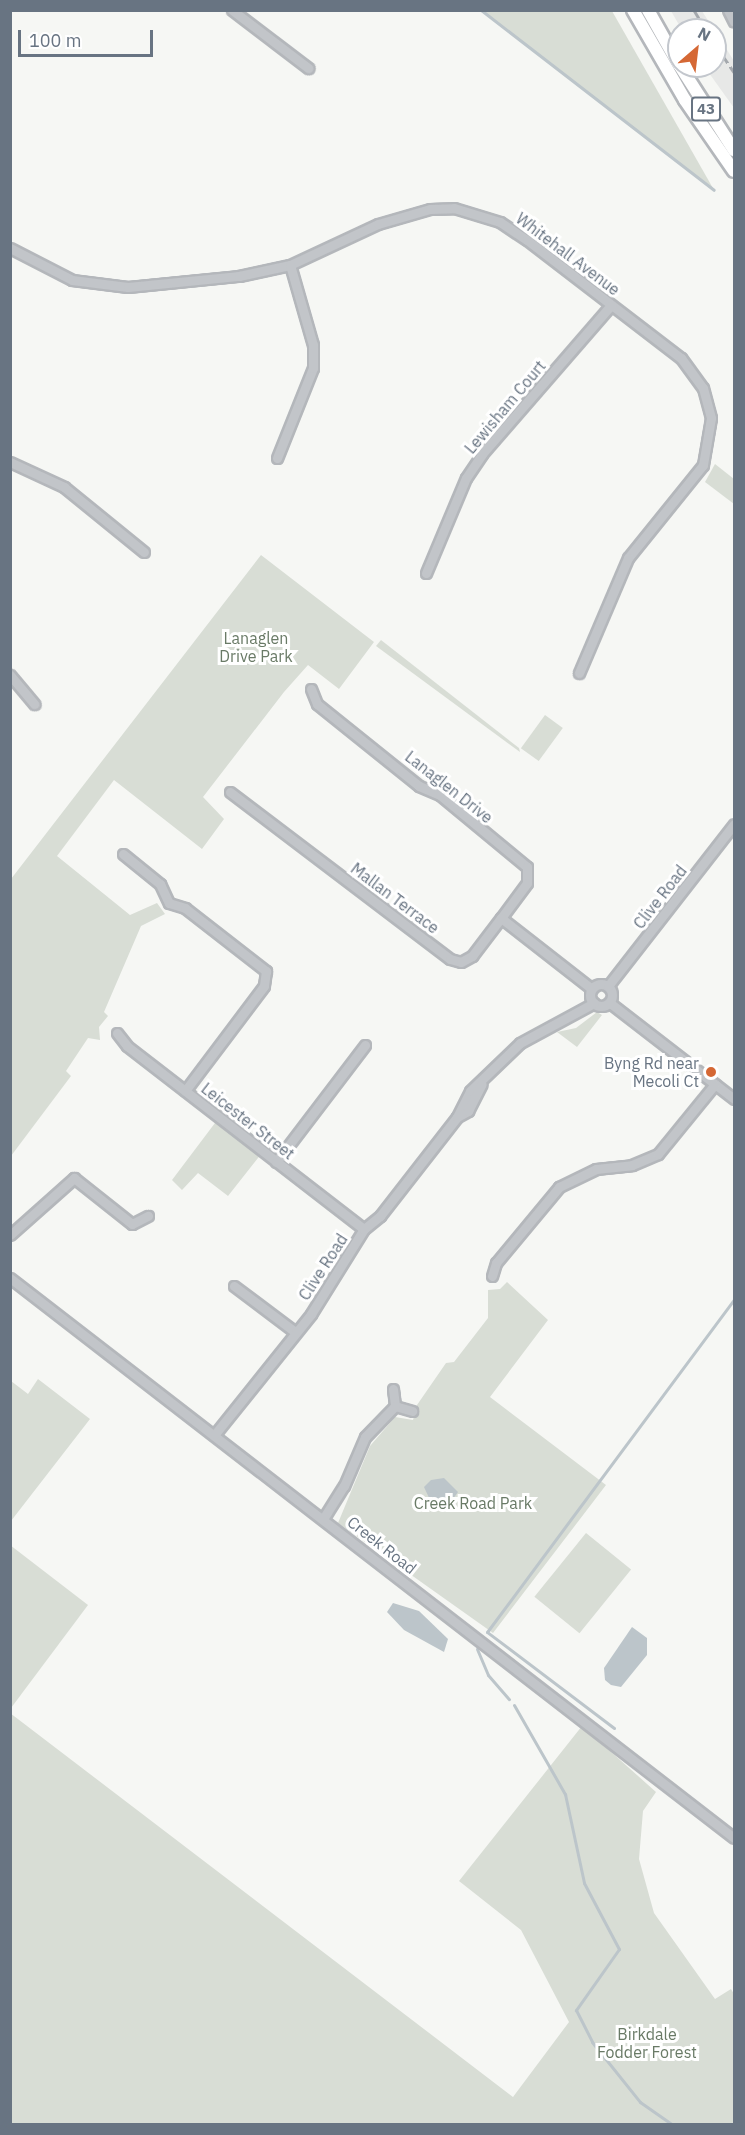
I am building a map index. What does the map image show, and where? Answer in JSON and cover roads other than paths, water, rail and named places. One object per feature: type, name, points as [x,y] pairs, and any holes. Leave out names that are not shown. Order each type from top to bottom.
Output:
[{"type":"main road","name":"43","points":[[633,10],[685,100],[735,171]]},
{"type":"main road","name":"43","points":[[648,10],[667,44]]},
{"type":"main road","name":"43","points":[[688,78],[735,150]]},
{"type":"street","points":[[232,10],[308,68]]},
{"type":"street","points":[[728,10],[735,22]]},
{"type":"street","name":"Whitehall Avenue","points":[[10,248],[72,280],[101,286],[238,276],[290,265],[400,215],[454,208],[500,222],[611,305],[691,369],[703,388],[711,425],[703,465],[628,558],[579,673]]},
{"type":"street","points":[[277,458],[313,368],[313,345],[290,265]]},
{"type":"street","name":"Lewisham Court","points":[[426,573],[466,478],[482,454],[611,305]]},
{"type":"street","points":[[10,462],[64,487],[144,552]]},
{"type":"street","points":[[10,675],[34,704]]},
{"type":"street","name":"Lanaglen Drive","points":[[311,689],[317,704],[419,786],[440,795],[527,867],[527,883],[501,918]]},
{"type":"street","name":"Mallan Terrace","points":[[230,792],[456,962],[472,956],[501,918]]},
{"type":"street","name":"Clive Road","points":[[608,987],[735,824]]},
{"type":"street","points":[[123,854],[160,884],[169,903],[185,908],[266,971],[264,986],[185,1091]]},
{"type":"street","points":[[501,918],[592,989],[594,1003],[610,1003],[735,1099]]},
{"type":"street","points":[[592,989],[608,987],[610,1003]]},
{"type":"street","name":"Clive Road","points":[[215,1434],[294,1331],[317,1305],[364,1229],[380,1216],[457,1117],[460,1104],[520,1043],[594,1003]]},
{"type":"street","name":"Leicester Street","points":[[117,1033],[185,1091],[364,1229]]},
{"type":"street","points":[[276,1162],[365,1045]]},
{"type":"street","points":[[492,1276],[496,1263],[558,1187],[596,1169],[632,1165],[658,1154],[716,1084]]},
{"type":"street","points":[[10,1234],[74,1178],[132,1224],[148,1216]]},
{"type":"street","name":"Creek Road","points":[[10,1278],[215,1434],[735,1838]]},
{"type":"street","points":[[234,1286],[294,1331]]},
{"type":"street","points":[[393,1389],[395,1406]]},
{"type":"street","points":[[395,1406],[412,1412]]},
{"type":"street","points":[[323,1519],[344,1486],[364,1437],[395,1406]]},
{"type":"waterway","points":[[481,10],[714,190]]},
{"type":"waterway","points":[[614,1728],[487,1632],[734,1300]]},
{"type":"waterway","points":[[477,1649],[488,1675],[509,1699]]},
{"type":"waterway","points":[[514,1705],[565,1794],[584,1883],[619,1949],[576,2010],[592,2042],[640,2102],[671,2124]]},
{"type":"railway","points":[[694,10],[699,18]]},
{"type":"railway","points":[[727,62],[734,72]]},
{"type":"place","name":"Byng Rd near Mecoli Ct","points":[[711,1072]]},
{"type":"park label","name":"Lanaglen Drive Park","points":[[256,647]]},
{"type":"park label","name":"Creek Road Park","points":[[473,1503]]},
{"type":"park label","name":"Birkdale Fodder Forest","points":[[647,2043]]}]
